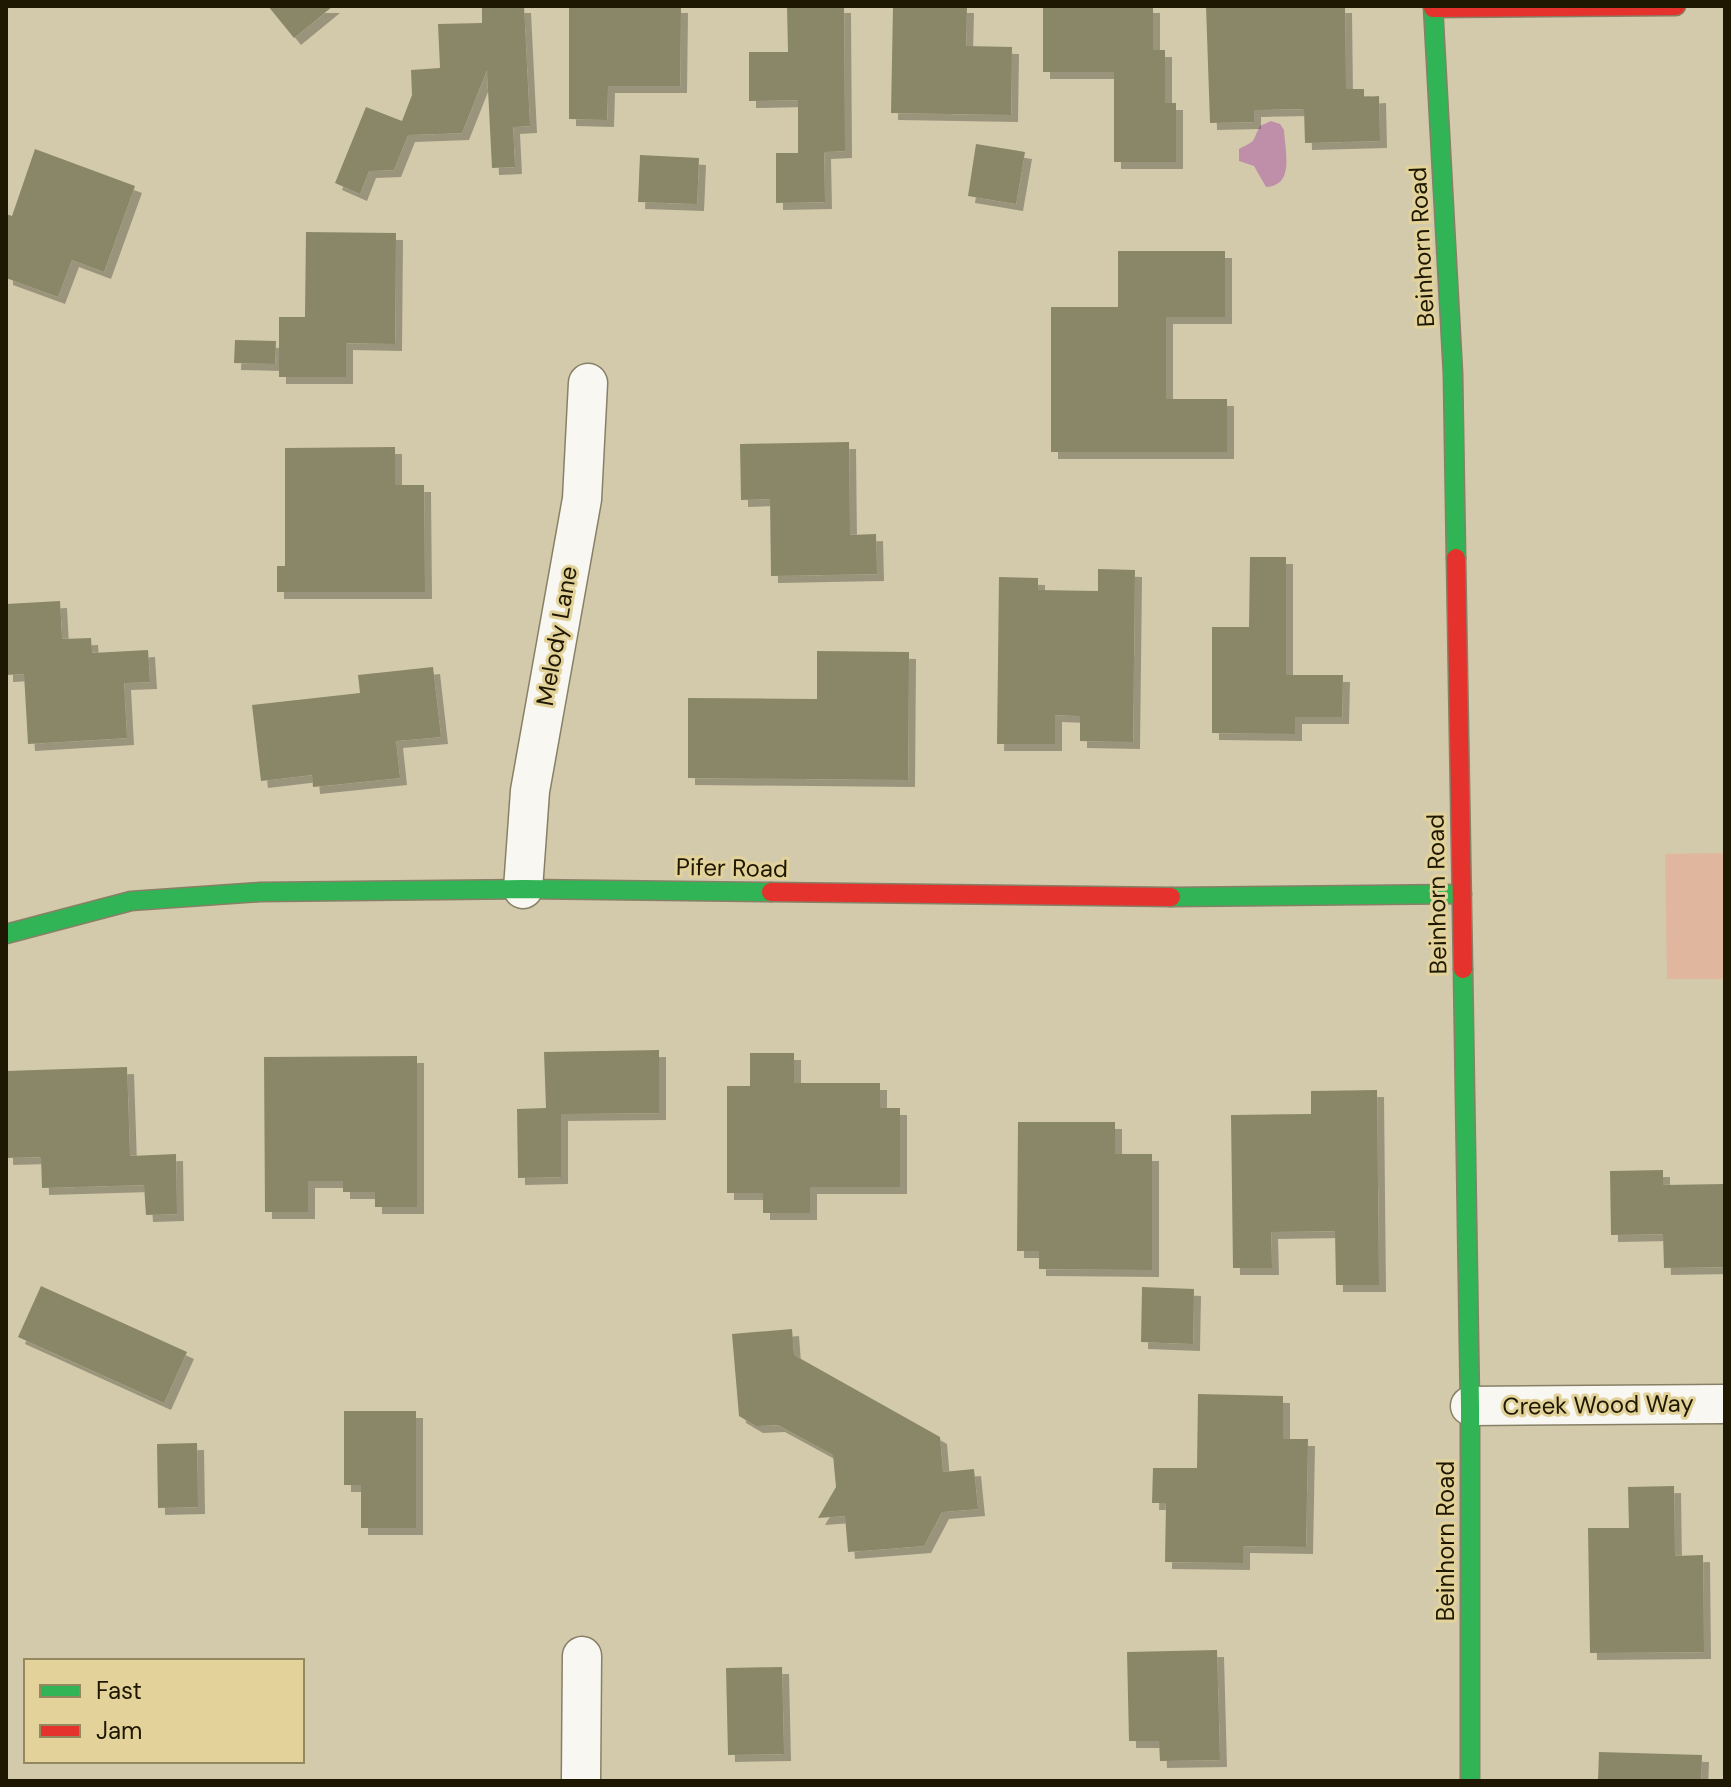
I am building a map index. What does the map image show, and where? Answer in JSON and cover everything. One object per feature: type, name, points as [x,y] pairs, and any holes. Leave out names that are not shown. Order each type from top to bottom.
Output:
[{"type":"street","points":[[1433,7],[1676,6]]},
{"type":"street","name":"Beinhorn Road","points":[[1433,7],[1453,374],[1470,1406],[1470,1781]]},
{"type":"street","name":"Melody Lane","points":[[523,889],[530,791],[582,499],[588,383]]},
{"type":"street","name":"Pifer Road","points":[[6,934],[131,901],[260,892],[523,889],[1184,897],[1462,894]]},
{"type":"street","name":"Creek Wood Way","points":[[1470,1406],[1725,1404]]},
{"type":"street","points":[[581,1781],[582,1656]]},
{"type":"shaded area","points":[[1271,121],[1280,124],[1284,130],[1286,166],[1281,181],[1266,187],[1254,166],[1239,161],[1239,149],[1252,141],[1260,126]]},
{"type":"shaded area","points":[[1725,853],[1725,979],[1667,979],[1665,854]]},
{"type":"building","points":[[268,6],[333,6],[294,38]]},
{"type":"building","points":[[482,6],[524,6],[530,126],[513,127],[515,167],[492,168],[487,70],[462,133],[408,135],[394,170],[369,171],[360,194],[335,183],[366,107],[402,121],[412,95],[411,70],[440,68],[438,24],[482,23]]},
{"type":"building","points":[[569,6],[681,6],[680,86],[608,86],[607,120],[569,119]]},
{"type":"building","points":[[787,6],[844,6],[845,151],[824,152],[825,202],[776,203],[776,153],[798,153],[798,100],[749,101],[749,52],[788,52]]},
{"type":"building","points":[[893,6],[967,6],[966,46],[1012,47],[1011,115],[891,113]]},
{"type":"building","points":[[1043,6],[1153,6],[1153,50],[1165,50],[1165,103],[1176,103],[1176,162],[1114,162],[1114,72],[1043,72]]},
{"type":"building","points":[[1206,6],[1345,6],[1346,89],[1364,89],[1364,97],[1379,96],[1380,141],[1305,143],[1304,109],[1254,110],[1254,122],[1210,123]]},
{"type":"building","points":[[976,144],[1025,152],[1016,204],[968,196]]},
{"type":"building","points":[[35,149],[135,186],[104,272],[72,260],[58,297],[6,278],[6,214],[12,216]]},
{"type":"building","points":[[640,155],[699,158],[697,204],[638,202]]},
{"type":"building","points":[[306,232],[396,233],[395,344],[346,343],[346,377],[279,377],[279,317],[305,317]]},
{"type":"building","points":[[1118,251],[1225,251],[1225,317],[1166,317],[1166,399],[1227,399],[1227,452],[1051,452],[1051,307],[1118,307]]},
{"type":"building","points":[[235,340],[276,341],[275,364],[234,363]]},
{"type":"building","points":[[849,442],[850,535],[876,534],[877,574],[771,576],[770,499],[741,500],[740,444]]},
{"type":"building","points":[[395,447],[395,485],[424,485],[425,592],[277,592],[277,566],[285,566],[285,448]]},
{"type":"building","points":[[1250,557],[1286,557],[1286,675],[1343,675],[1342,717],[1295,717],[1295,734],[1212,733],[1212,627],[1249,627]]},
{"type":"building","points":[[1098,569],[1135,570],[1133,742],[1080,741],[1080,716],[1055,715],[1055,744],[997,744],[999,577],[1038,578],[1038,590],[1098,591]]},
{"type":"building","points":[[60,601],[62,639],[91,638],[92,653],[148,650],[150,682],[124,683],[127,738],[28,744],[24,674],[6,675],[6,604]]},
{"type":"building","points":[[817,651],[909,652],[908,780],[688,778],[688,698],[817,699]]},
{"type":"building","points":[[433,667],[441,737],[396,741],[400,778],[313,787],[312,775],[261,781],[252,705],[360,693],[358,675]]},
{"type":"building","points":[[659,1050],[659,1113],[561,1114],[561,1177],[518,1178],[517,1109],[546,1108],[544,1052]]},
{"type":"building","points":[[750,1053],[794,1053],[794,1083],[880,1083],[880,1108],[900,1108],[900,1187],[810,1187],[810,1213],[763,1213],[763,1193],[727,1193],[727,1086],[750,1086]]},
{"type":"building","points":[[417,1056],[417,1207],[375,1207],[375,1192],[343,1192],[343,1181],[308,1181],[308,1212],[265,1212],[264,1057]]},
{"type":"building","points":[[127,1067],[130,1156],[176,1154],[177,1214],[146,1215],[144,1185],[42,1188],[41,1157],[6,1158],[6,1071]]},
{"type":"building","points":[[1377,1090],[1379,1285],[1336,1285],[1335,1231],[1271,1232],[1272,1268],[1233,1268],[1231,1115],[1311,1114],[1311,1091]]},
{"type":"building","points":[[1018,1122],[1115,1122],[1115,1154],[1152,1154],[1152,1270],[1039,1269],[1039,1251],[1017,1251]]},
{"type":"building","points":[[1663,1170],[1663,1185],[1725,1184],[1725,1267],[1664,1268],[1663,1234],[1611,1235],[1610,1171]]},
{"type":"building","points":[[41,1286],[187,1352],[164,1403],[18,1337]]},
{"type":"building","points":[[1142,1287],[1194,1289],[1193,1344],[1141,1342]]},
{"type":"building","points":[[792,1329],[794,1355],[940,1437],[943,1472],[974,1469],[978,1509],[942,1512],[924,1546],[848,1552],[845,1516],[818,1518],[836,1487],[833,1455],[778,1425],[756,1426],[739,1416],[732,1334]]},
{"type":"building","points":[[1198,1394],[1283,1396],[1283,1439],[1308,1439],[1306,1547],[1243,1546],[1243,1563],[1165,1562],[1166,1503],[1152,1503],[1153,1468],[1197,1468]]},
{"type":"building","points":[[344,1411],[416,1411],[416,1528],[361,1528],[361,1485],[344,1485]]},
{"type":"building","points":[[197,1443],[198,1507],[158,1508],[157,1444]]},
{"type":"building","points":[[1674,1486],[1675,1556],[1703,1555],[1704,1652],[1590,1653],[1588,1528],[1629,1528],[1628,1487]]},
{"type":"building","points":[[1217,1650],[1220,1760],[1160,1761],[1159,1741],[1129,1741],[1127,1652]]},
{"type":"building","points":[[782,1667],[784,1754],[728,1755],[726,1668]]},
{"type":"building","points":[[1599,1752],[1702,1755],[1701,1781],[1598,1781]]},
{"type":"traffic: fast","points":[[1433,6],[1453,374],[1456,558]]},
{"type":"traffic: fast","points":[[6,934],[131,901],[260,892],[523,889],[771,892]]},
{"type":"traffic: fast","points":[[1171,897],[1462,894]]},
{"type":"traffic: fast","points":[[1463,969],[1470,1406],[1470,1781]]},
{"type":"traffic: jam","points":[[1433,8],[1676,6]]},
{"type":"traffic: jam","points":[[1456,558],[1463,969]]},
{"type":"traffic: jam","points":[[771,892],[1171,897]]}]
